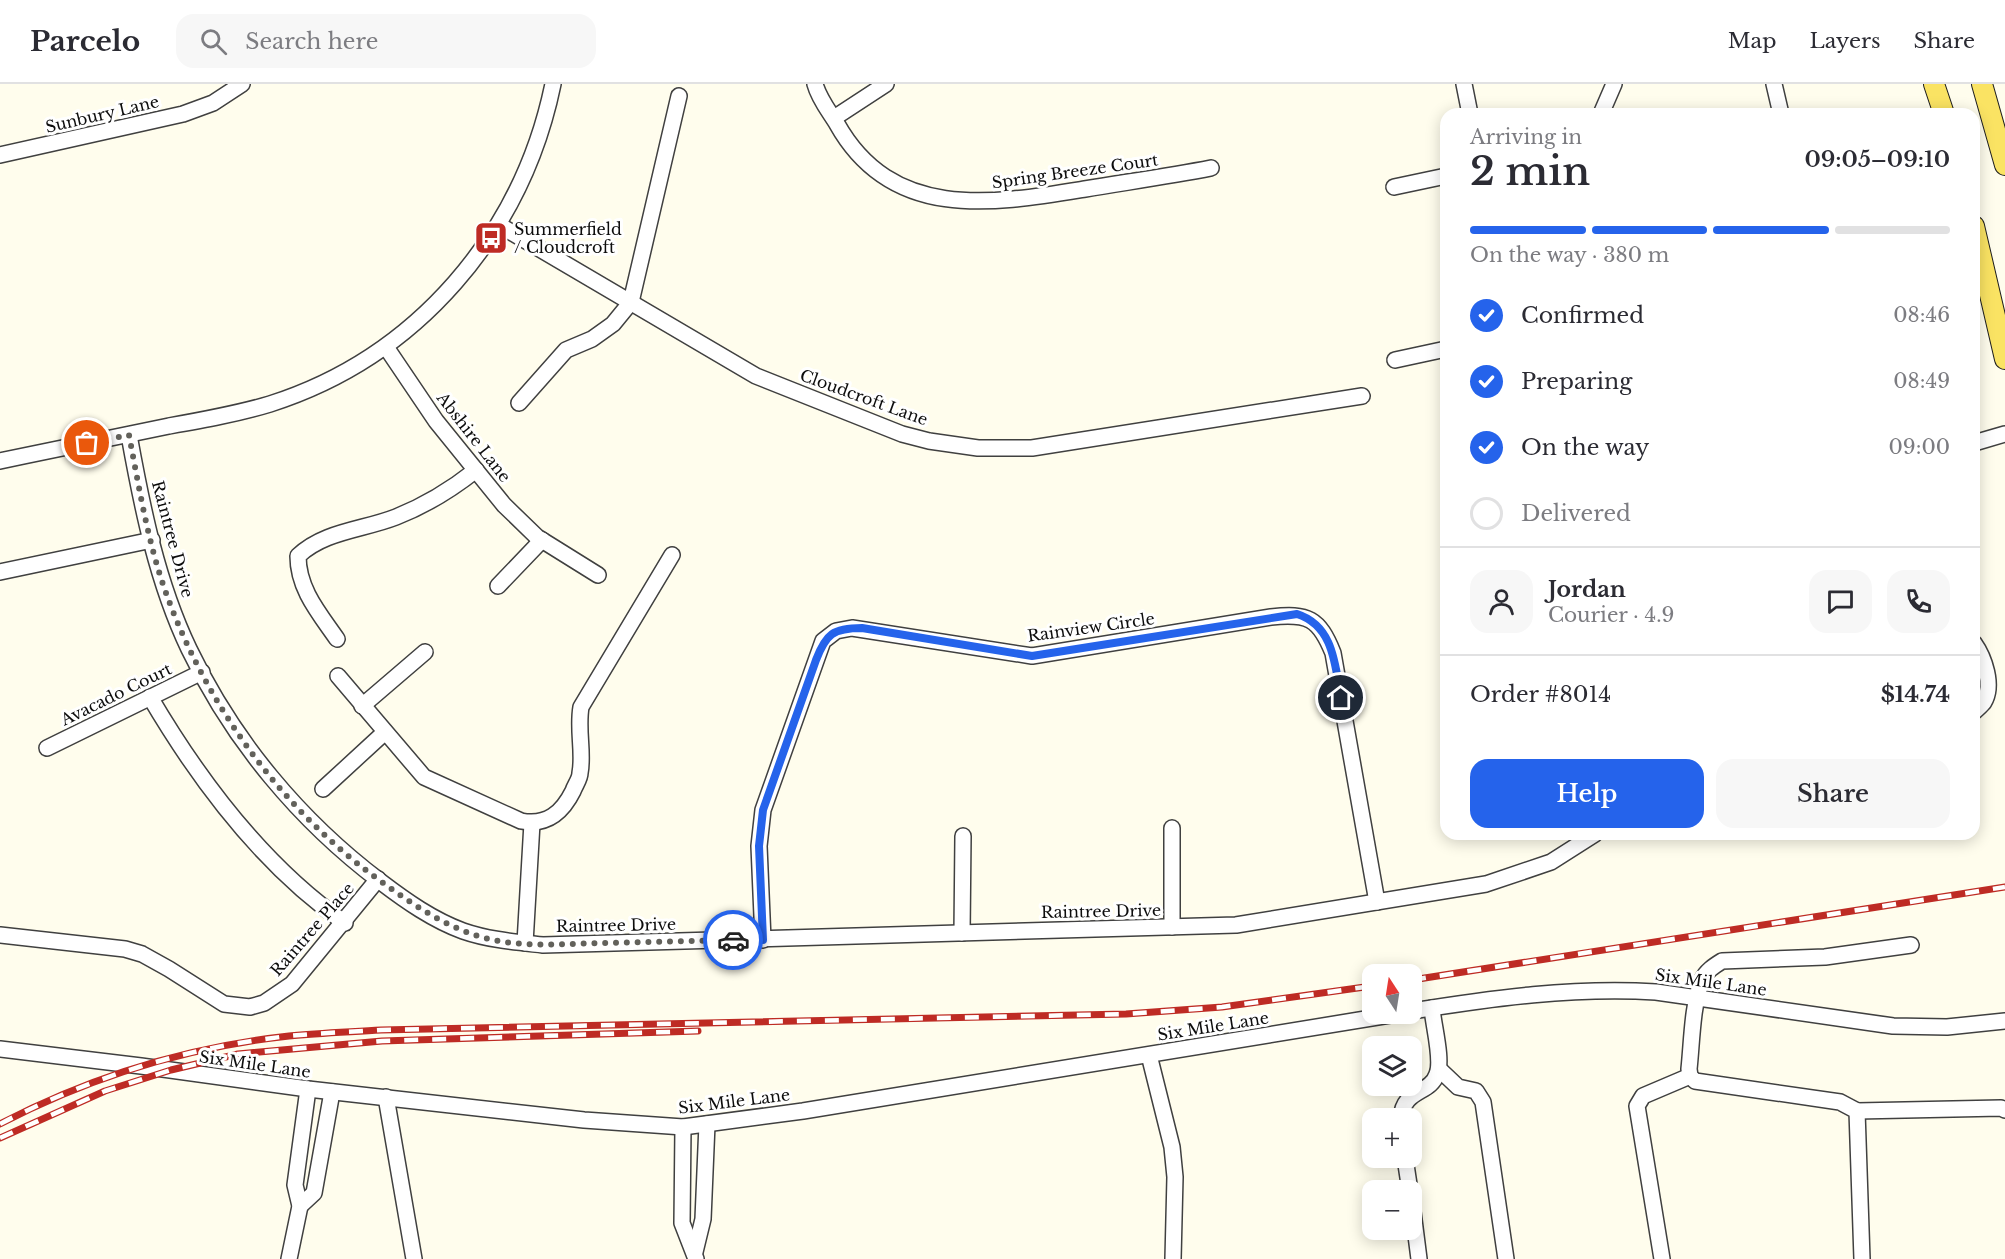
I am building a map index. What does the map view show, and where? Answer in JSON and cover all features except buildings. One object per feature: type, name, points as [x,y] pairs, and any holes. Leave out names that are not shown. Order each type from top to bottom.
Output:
[{"type":"main road","points":[[1934,84],[1942,108]]},
{"type":"main road","points":[[1982,84],[2005,165]]},
{"type":"main road","points":[[1980,252],[2005,359]]},
{"type":"street","name":"Sunbury Lane","points":[[0,155],[183,114],[213,103],[242,84]]},
{"type":"street","points":[[0,461],[270,404],[324,383],[386,347],[433,308],[453,286],[499,225],[527,171],[542,129],[553,84]]},
{"type":"street","name":"Spring Breeze Court","points":[[815,84],[844,137],[864,159],[894,181],[925,194],[962,201],[1006,202],[1211,168]]},
{"type":"street","points":[[834,118],[886,84]]},
{"type":"street","points":[[1464,84],[1469,108]]},
{"type":"street","points":[[1604,108],[1614,84]]},
{"type":"street","points":[[1774,84],[1780,108]]},
{"type":"street","points":[[519,403],[566,350],[592,339],[613,324],[631,302],[679,96]]},
{"type":"street","points":[[1394,187],[1440,177]]},
{"type":"street","name":"Cloudcroft Lane","points":[[499,225],[756,375],[902,434],[978,448],[1006,450],[1089,441],[1362,396]]},
{"type":"street","name":"Abshire Lane","points":[[386,347],[436,421],[504,505],[542,540],[597,575]]},
{"type":"street","points":[[1395,360],[1440,350]]},
{"type":"street","points":[[1980,441],[2005,434]]},
{"type":"street","name":"Raintree Drive","points":[[129,435],[166,592],[189,649],[252,753],[299,810],[348,857],[406,900],[462,930],[504,942],[763,940],[1267,922],[1486,884],[1518,876],[1551,862],[1586,840]]},
{"type":"street","points":[[337,639],[303,588],[298,572],[298,556],[308,546],[325,538],[409,512],[456,485],[476,470]]},
{"type":"street","points":[[0,572],[152,540]]},
{"type":"street","points":[[498,586],[542,540]]},
{"type":"street","points":[[338,676],[424,777],[521,821],[532,823],[549,820],[565,807],[580,774],[578,728],[580,707],[672,555]]},
{"type":"street","name":"Rainview Circle","points":[[763,940],[759,846],[766,800],[824,641],[836,631],[852,628],[1032,656],[1271,617],[1297,614],[1310,618],[1321,628],[1333,653],[1377,902]]},
{"type":"street","points":[[362,706],[425,652]]},
{"type":"street","points":[[1980,652],[1988,680],[1985,702],[1980,707]]},
{"type":"street","name":"Avacado Court","points":[[46,748],[202,672]]},
{"type":"street","points":[[150,697],[172,734],[220,801],[286,874],[320,905],[345,922]]},
{"type":"street","points":[[323,789],[385,732]]},
{"type":"street","points":[[525,943],[532,823]]},
{"type":"street","points":[[1172,828],[1172,927]]},
{"type":"street","points":[[962,933],[963,836]]},
{"type":"street","name":"Raintree Place","points":[[0,935],[125,949],[142,954],[170,969],[224,1004],[250,1007],[264,1003],[292,984],[378,879]]},
{"type":"street","points":[[1690,1076],[1698,998],[1703,979],[1711,968],[1722,960],[1825,957],[1911,945]]},
{"type":"street","name":"Six Mile Lane","points":[[1422,1009],[1532,994],[1584,991],[1656,992],[1893,1026],[1947,1027],[2005,1021]]},
{"type":"street","points":[[1404,1108],[1406,1101],[1413,1093],[1431,1084],[1439,1069],[1431,1008]]},
{"type":"street","name":"Six Mile Lane","points":[[0,1049],[332,1092],[584,1120],[683,1127],[1362,1020]]},
{"type":"street","points":[[1149,1055],[1172,1147],[1175,1177],[1173,1259]]},
{"type":"street","points":[[1439,1069],[1458,1087],[1476,1091],[1483,1102],[1506,1259]]},
{"type":"street","points":[[1690,1076],[1695,1081],[1840,1102],[1857,1111],[2001,1108],[2005,1110]]},
{"type":"street","points":[[1662,1259],[1637,1106],[1643,1096],[1690,1076]]},
{"type":"street","points":[[289,1259],[300,1206],[295,1185],[308,1089]]},
{"type":"street","points":[[300,1206],[314,1193],[332,1092]]},
{"type":"street","points":[[386,1097],[414,1259]]},
{"type":"street","points":[[1857,1111],[1862,1259]]},
{"type":"street","points":[[696,1255],[703,1219],[707,1124]]},
{"type":"street","points":[[683,1127],[682,1223],[696,1255]]},
{"type":"street","points":[[1417,1240],[1419,1259]]},
{"type":"railway","points":[[1422,978],[2005,887]]},
{"type":"railway","points":[[0,1124],[69,1092],[140,1067],[214,1048],[289,1036],[381,1030],[1126,1014],[1222,1007],[1362,987]]},
{"type":"railway","points":[[0,1138],[105,1091],[171,1070],[238,1054],[382,1041],[698,1031]]},
{"type":"way so far","points":[[87,443],[129,435],[156,558],[166,592],[189,649],[216,698],[252,753],[299,810],[348,857],[406,900],[441,921],[482,937],[504,942],[543,945],[733,940]]},
{"type":"place","name":"Summerfield / Cloudcroft","points":[[491,238]]},
{"type":"route","points":[[733,940],[763,940],[759,846],[763,810],[816,660],[824,641],[836,631],[862,628],[1032,656],[1297,614],[1310,618],[1321,628],[1333,653],[1341,698]]}]
